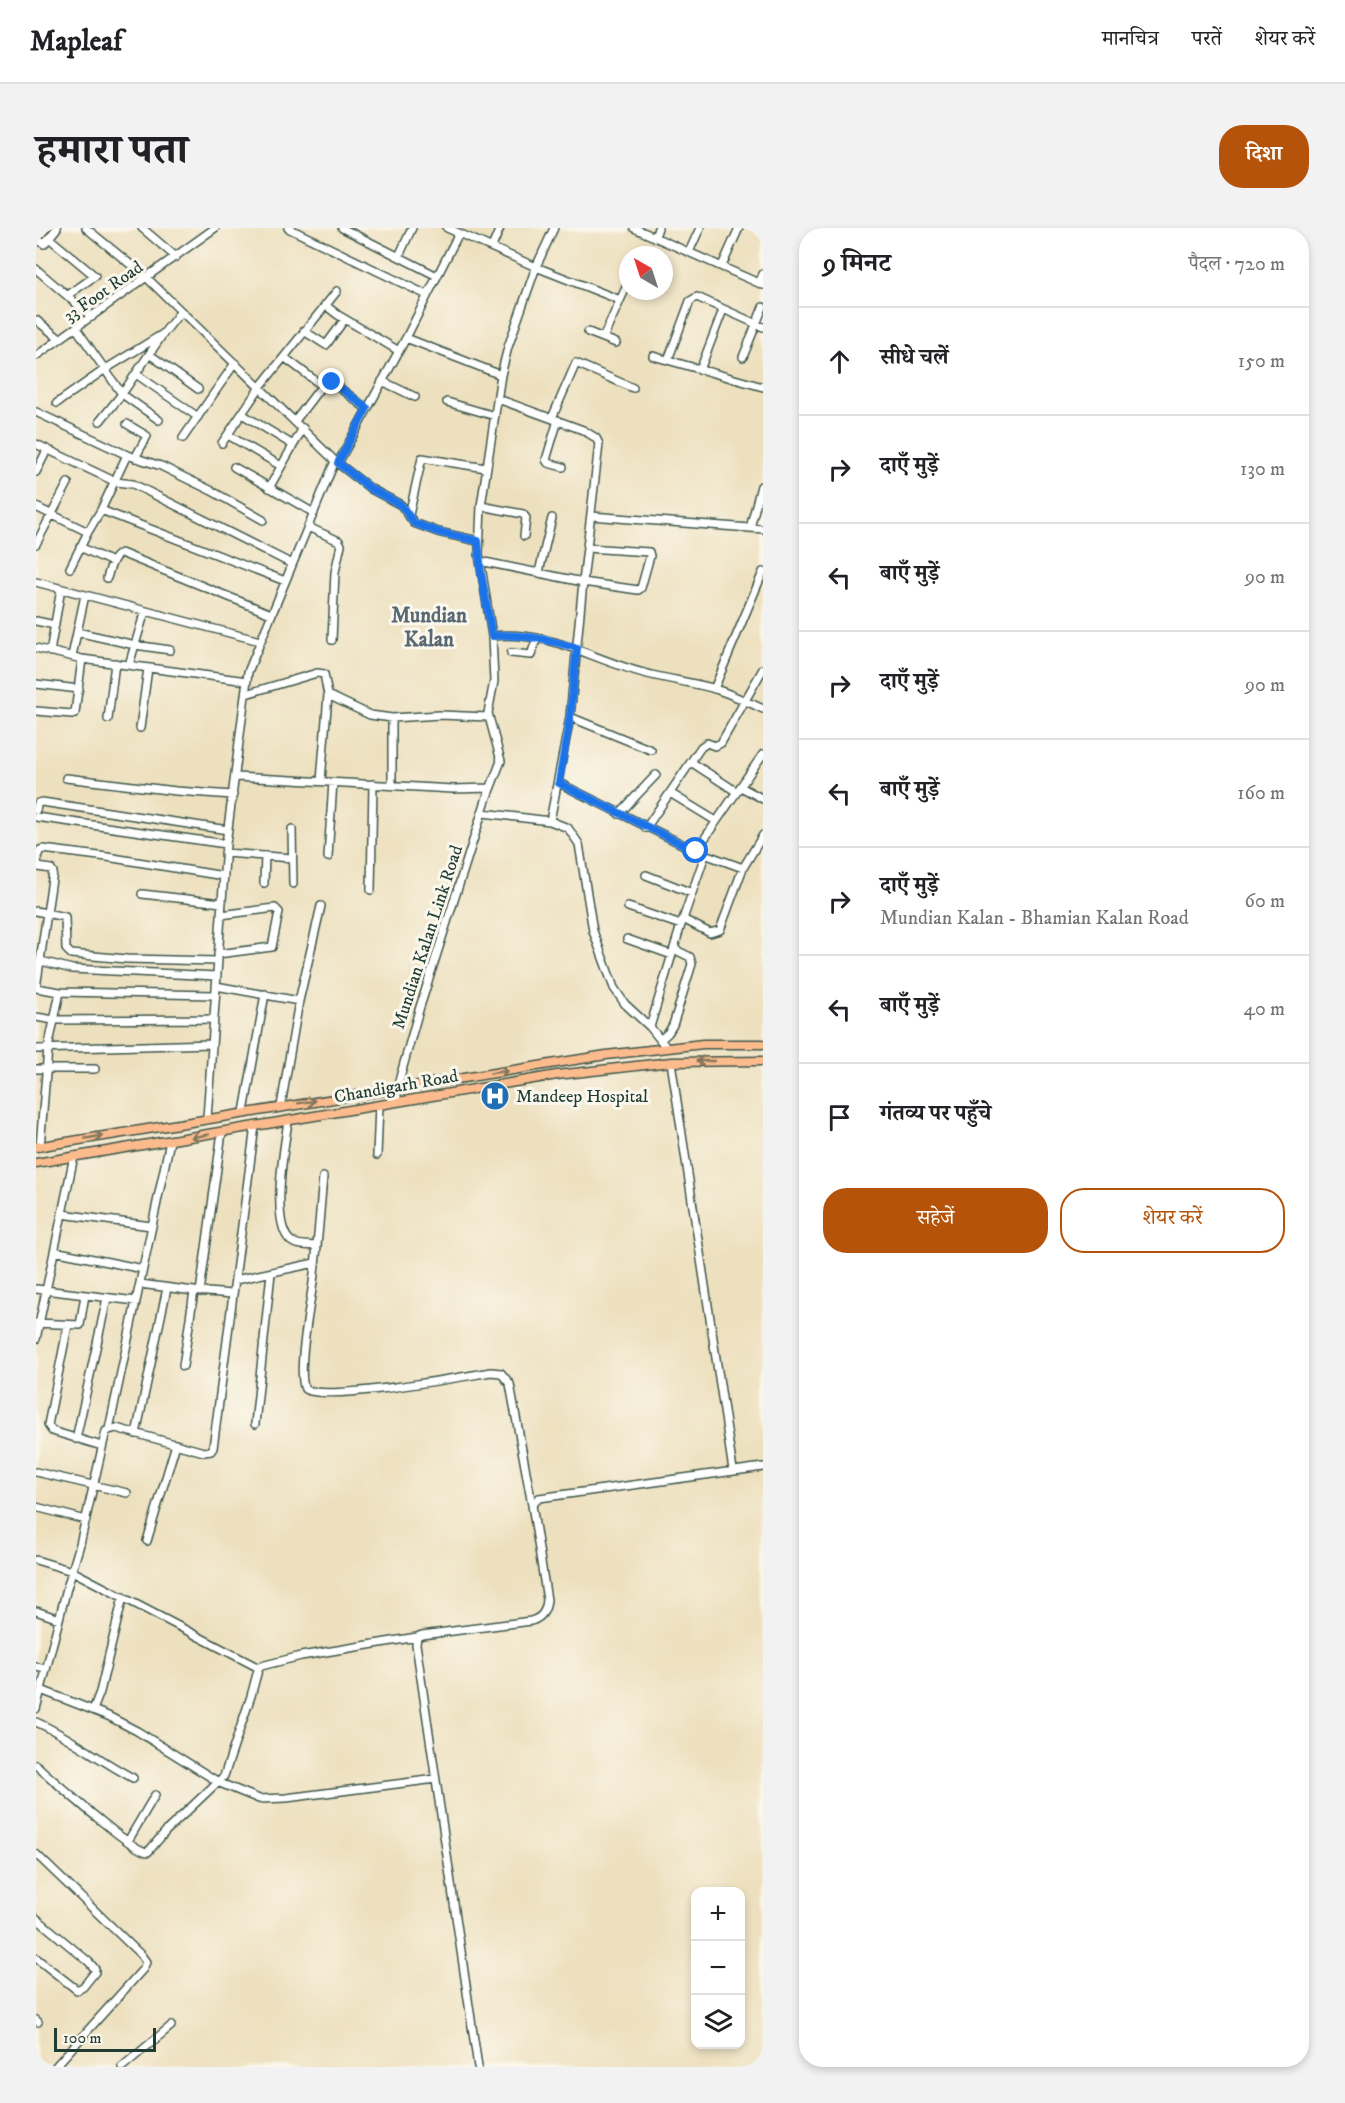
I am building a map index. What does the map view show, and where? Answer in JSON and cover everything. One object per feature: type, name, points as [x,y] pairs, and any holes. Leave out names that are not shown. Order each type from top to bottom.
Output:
[{"type":"main road","name":"Chandigarh Road","points":[[38,1147],[663,1043],[763,1044]]},
{"type":"main road","name":"Chandigarh Road","points":[[36,1163],[557,1075],[671,1062],[763,1061]]},
{"type":"street","points":[[86,228],[147,278],[336,462],[371,489],[401,505],[414,523],[438,532],[478,541]]},
{"type":"street","points":[[142,228],[176,256]]},
{"type":"street","name":"33 Foot Road","points":[[36,356],[215,228]]},
{"type":"street","points":[[288,228],[427,296]]},
{"type":"street","points":[[342,228],[437,276]]},
{"type":"street","points":[[399,256],[412,228]]},
{"type":"street","points":[[447,228],[619,300]]},
{"type":"street","points":[[492,247],[500,228]]},
{"type":"street","points":[[328,695],[370,715],[392,718],[440,715],[488,717],[494,684],[492,636],[478,541],[486,468],[501,375],[508,347],[536,267],[554,228]]},
{"type":"street","points":[[634,228],[761,284],[763,274]]},
{"type":"street","points":[[655,237],[658,228]]},
{"type":"street","points":[[689,252],[700,228]]},
{"type":"street","points":[[722,266],[739,228]]},
{"type":"street","points":[[36,238],[44,244],[54,229]]},
{"type":"street","points":[[207,1118],[225,853],[248,672],[336,462],[406,338],[459,233]]},
{"type":"street","points":[[49,238],[95,276],[68,295]]},
{"type":"street","points":[[36,269],[92,317]]},
{"type":"street","points":[[222,443],[260,387],[337,291]]},
{"type":"street","points":[[668,360],[693,298],[697,297],[759,326]]},
{"type":"street","points":[[603,338],[620,300]]},
{"type":"street","points":[[326,305],[399,351]]},
{"type":"street","points":[[743,357],[759,326],[763,307]]},
{"type":"street","points":[[700,370],[723,310]]},
{"type":"street","points":[[100,422],[181,311]]},
{"type":"street","points":[[304,331],[326,345],[345,319]]},
{"type":"street","points":[[36,320],[60,339]]},
{"type":"street","points":[[76,328],[122,394],[159,420]]},
{"type":"street","points":[[588,332],[616,343]]},
{"type":"street","points":[[57,403],[104,370],[163,334]]},
{"type":"street","points":[[406,338],[501,375]]},
{"type":"street","points":[[149,354],[198,389]]},
{"type":"street","points":[[653,356],[763,387]]},
{"type":"street","points":[[284,357],[321,385]]},
{"type":"street","points":[[183,438],[235,363]]},
{"type":"street","points":[[563,467],[548,463],[546,460],[555,419],[576,363],[633,388]]},
{"type":"street","points":[[136,374],[198,417]]},
{"type":"street","points":[[295,421],[326,380],[367,408]]},
{"type":"street","points":[[382,381],[415,397]]},
{"type":"street","points":[[498,399],[591,433],[599,444],[570,717],[550,821]]},
{"type":"street","points":[[447,402],[495,416]]},
{"type":"street","points":[[36,412],[131,456],[161,466],[263,520]]},
{"type":"street","points":[[242,414],[293,445]]},
{"type":"street","points":[[70,568],[131,456],[147,436],[127,424]]},
{"type":"street","points":[[269,488],[303,428]]},
{"type":"street","points":[[228,435],[281,466]]},
{"type":"street","points":[[36,444],[116,482],[133,484],[292,564]]},
{"type":"street","points":[[36,471],[47,450]]},
{"type":"street","points":[[409,515],[422,458],[486,468]]},
{"type":"street","points":[[234,467],[314,513]]},
{"type":"street","points":[[36,544],[68,483]]},
{"type":"street","points":[[750,528],[761,486]]},
{"type":"street","points":[[481,506],[525,516],[524,536]]},
{"type":"street","points":[[36,507],[88,532]]},
{"type":"street","points":[[101,510],[285,581]]},
{"type":"street","points":[[591,516],[763,529]]},
{"type":"street","points":[[539,572],[552,518]]},
{"type":"street","points":[[308,527],[339,541],[341,545],[335,572],[332,640]]},
{"type":"street","points":[[80,547],[112,562]]},
{"type":"street","points":[[480,561],[583,582],[638,590],[643,586],[650,556],[648,551],[587,548]]},
{"type":"street","points":[[107,578],[112,562],[117,554],[121,553],[272,614]]},
{"type":"street","points":[[714,689],[763,572]]},
{"type":"street","points":[[36,582],[261,641]]},
{"type":"street","points":[[50,652],[62,589]]},
{"type":"street","points":[[72,656],[85,595]]},
{"type":"street","points":[[129,665],[145,611]]},
{"type":"street","points":[[36,621],[55,625]]},
{"type":"street","points":[[77,632],[170,650]]},
{"type":"street","points":[[492,636],[508,634],[537,638],[577,648],[642,673],[714,689],[763,709]]},
{"type":"street","points":[[511,653],[531,655],[537,638]]},
{"type":"street","points":[[36,648],[82,659],[247,681]]},
{"type":"street","points":[[36,711],[74,714],[77,711],[82,659]]},
{"type":"street","points":[[108,719],[115,663]]},
{"type":"street","points":[[140,728],[148,668]]},
{"type":"street","points":[[646,828],[704,744],[715,746],[721,743],[763,669]]},
{"type":"street","points":[[246,694],[322,673],[325,676],[328,695],[321,781]]},
{"type":"street","points":[[36,684],[79,689]]},
{"type":"street","name":"Mundian Kalan Link Road","points":[[397,1102],[397,1088],[419,1010],[487,797],[501,761],[488,717]]},
{"type":"street","points":[[570,717],[651,750]]},
{"type":"street","points":[[392,718],[392,785]]},
{"type":"street","points":[[696,851],[763,754]]},
{"type":"street","points":[[691,762],[739,790],[763,799]]},
{"type":"street","points":[[619,814],[656,775]]},
{"type":"street","points":[[236,777],[453,789],[490,788]]},
{"type":"street","points":[[66,778],[233,795]]},
{"type":"street","points":[[328,857],[333,782]]},
{"type":"street","points":[[559,783],[646,828],[705,855],[743,868]]},
{"type":"street","points":[[371,890],[373,784]]},
{"type":"street","points":[[670,792],[716,821]]},
{"type":"street","points":[[36,810],[38,803],[42,802],[228,830]]},
{"type":"street","points":[[483,813],[550,821],[565,826],[577,840],[583,863],[593,932],[608,976],[625,1004],[650,1027],[663,1043],[672,1025],[692,964],[690,957],[627,939]]},
{"type":"street","points":[[36,817],[226,844]]},
{"type":"street","points":[[292,829],[293,885]]},
{"type":"street","points":[[628,907],[682,922],[710,933],[718,932],[722,927],[743,868],[763,835]]},
{"type":"street","points":[[215,995],[60,992],[36,988],[49,913],[53,871],[51,868],[38,867],[36,858],[43,849],[224,876]]},
{"type":"street","points":[[225,853],[292,858]]},
{"type":"street","points":[[650,1027],[705,855]]},
{"type":"street","points":[[264,883],[265,856]]},
{"type":"street","points":[[646,875],[692,893]]},
{"type":"street","points":[[142,894],[222,903]]},
{"type":"street","points":[[281,1106],[299,1001],[321,906]]},
{"type":"street","points":[[36,911],[66,919],[66,949],[71,954],[127,959],[218,958],[272,947],[279,912],[275,908],[221,915]]},
{"type":"street","points":[[41,961],[72,969],[217,976]]},
{"type":"street","points":[[216,986],[299,1001]]},
{"type":"street","points":[[38,1147],[48,1049],[60,992]]},
{"type":"street","points":[[244,1112],[265,994]]},
{"type":"street","points":[[36,1017],[54,1020],[214,1019]]},
{"type":"street","points":[[36,1049],[212,1044]]},
{"type":"street","points":[[671,1062],[733,1470]]},
{"type":"street","points":[[36,1069],[95,1069]]},
{"type":"street","points":[[377,1155],[380,1105]]},
{"type":"street","points":[[288,1120],[279,1191],[280,1216],[282,1224],[294,1243],[317,1246]]},
{"type":"street","points":[[109,1429],[116,1428],[204,1452],[211,1451],[213,1448],[255,1126]]},
{"type":"street","points":[[183,1366],[222,1132]]},
{"type":"street","points":[[36,1709],[86,1520],[105,1433],[109,1429],[170,1141]]},
{"type":"street","points":[[36,1339],[74,1156]]},
{"type":"street","points":[[36,1765],[142,1852],[148,1852],[166,1831],[218,1782],[226,1771],[259,1668],[266,1664],[302,1656],[538,1619],[546,1608],[547,1600],[532,1505],[510,1384],[501,1373],[491,1372],[363,1391],[317,1393],[305,1389],[303,1359],[317,1246],[322,1177]]},
{"type":"street","points":[[62,1214],[151,1226]]},
{"type":"street","points":[[54,1251],[143,1269]]},
{"type":"street","points":[[235,1280],[315,1263]]},
{"type":"street","points":[[255,1424],[271,1273]]},
{"type":"street","points":[[140,1284],[197,1292],[233,1294]]},
{"type":"street","points":[[136,1434],[167,1288]]},
{"type":"street","points":[[36,1289],[136,1301]]},
{"type":"street","points":[[38,1322],[81,1325],[85,1295]]},
{"type":"street","points":[[76,1438],[107,1298]]},
{"type":"street","points":[[68,1324],[48,1425],[52,1431],[102,1446]]},
{"type":"street","points":[[147,1541],[176,1444]]},
{"type":"street","points":[[532,1505],[544,1496],[763,1467]]},
{"type":"street","points":[[36,1472],[127,1493]]},
{"type":"street","points":[[36,1507],[86,1520]]},
{"type":"street","points":[[36,1560],[72,1571],[259,1668]]},
{"type":"street","points":[[93,1710],[100,1692],[123,1597]]},
{"type":"street","points":[[36,1611],[59,1619]]},
{"type":"street","points":[[417,1637],[416,1644],[478,2067]]},
{"type":"street","points":[[36,1667],[46,1669]]},
{"type":"street","points":[[41,1690],[93,1710],[145,1735],[218,1782],[254,1798],[265,1800],[436,1779]]},
{"type":"street","points":[[36,1722],[64,1734],[102,1761],[133,1778]]},
{"type":"street","points":[[128,1841],[156,1795]]},
{"type":"street","points":[[36,1854],[146,1962],[143,1969],[55,2067]]},
{"type":"street","points":[[36,1918],[89,1962],[95,1972],[83,1987],[77,1990],[36,1958]]},
{"type":"street","points":[[122,2067],[171,2026]]},
{"type":"place","name":"Mandeep Hospital","points":[[495,1096]]},
{"type":"district","name":"Mundian Kalan","points":[[429,627]]},
{"type":"route","points":[[332,382],[367,408],[338,463],[386,499],[401,505],[414,523],[455,537],[478,541],[492,636],[508,634],[524,636],[577,648],[570,717],[559,783],[696,851]]}]
